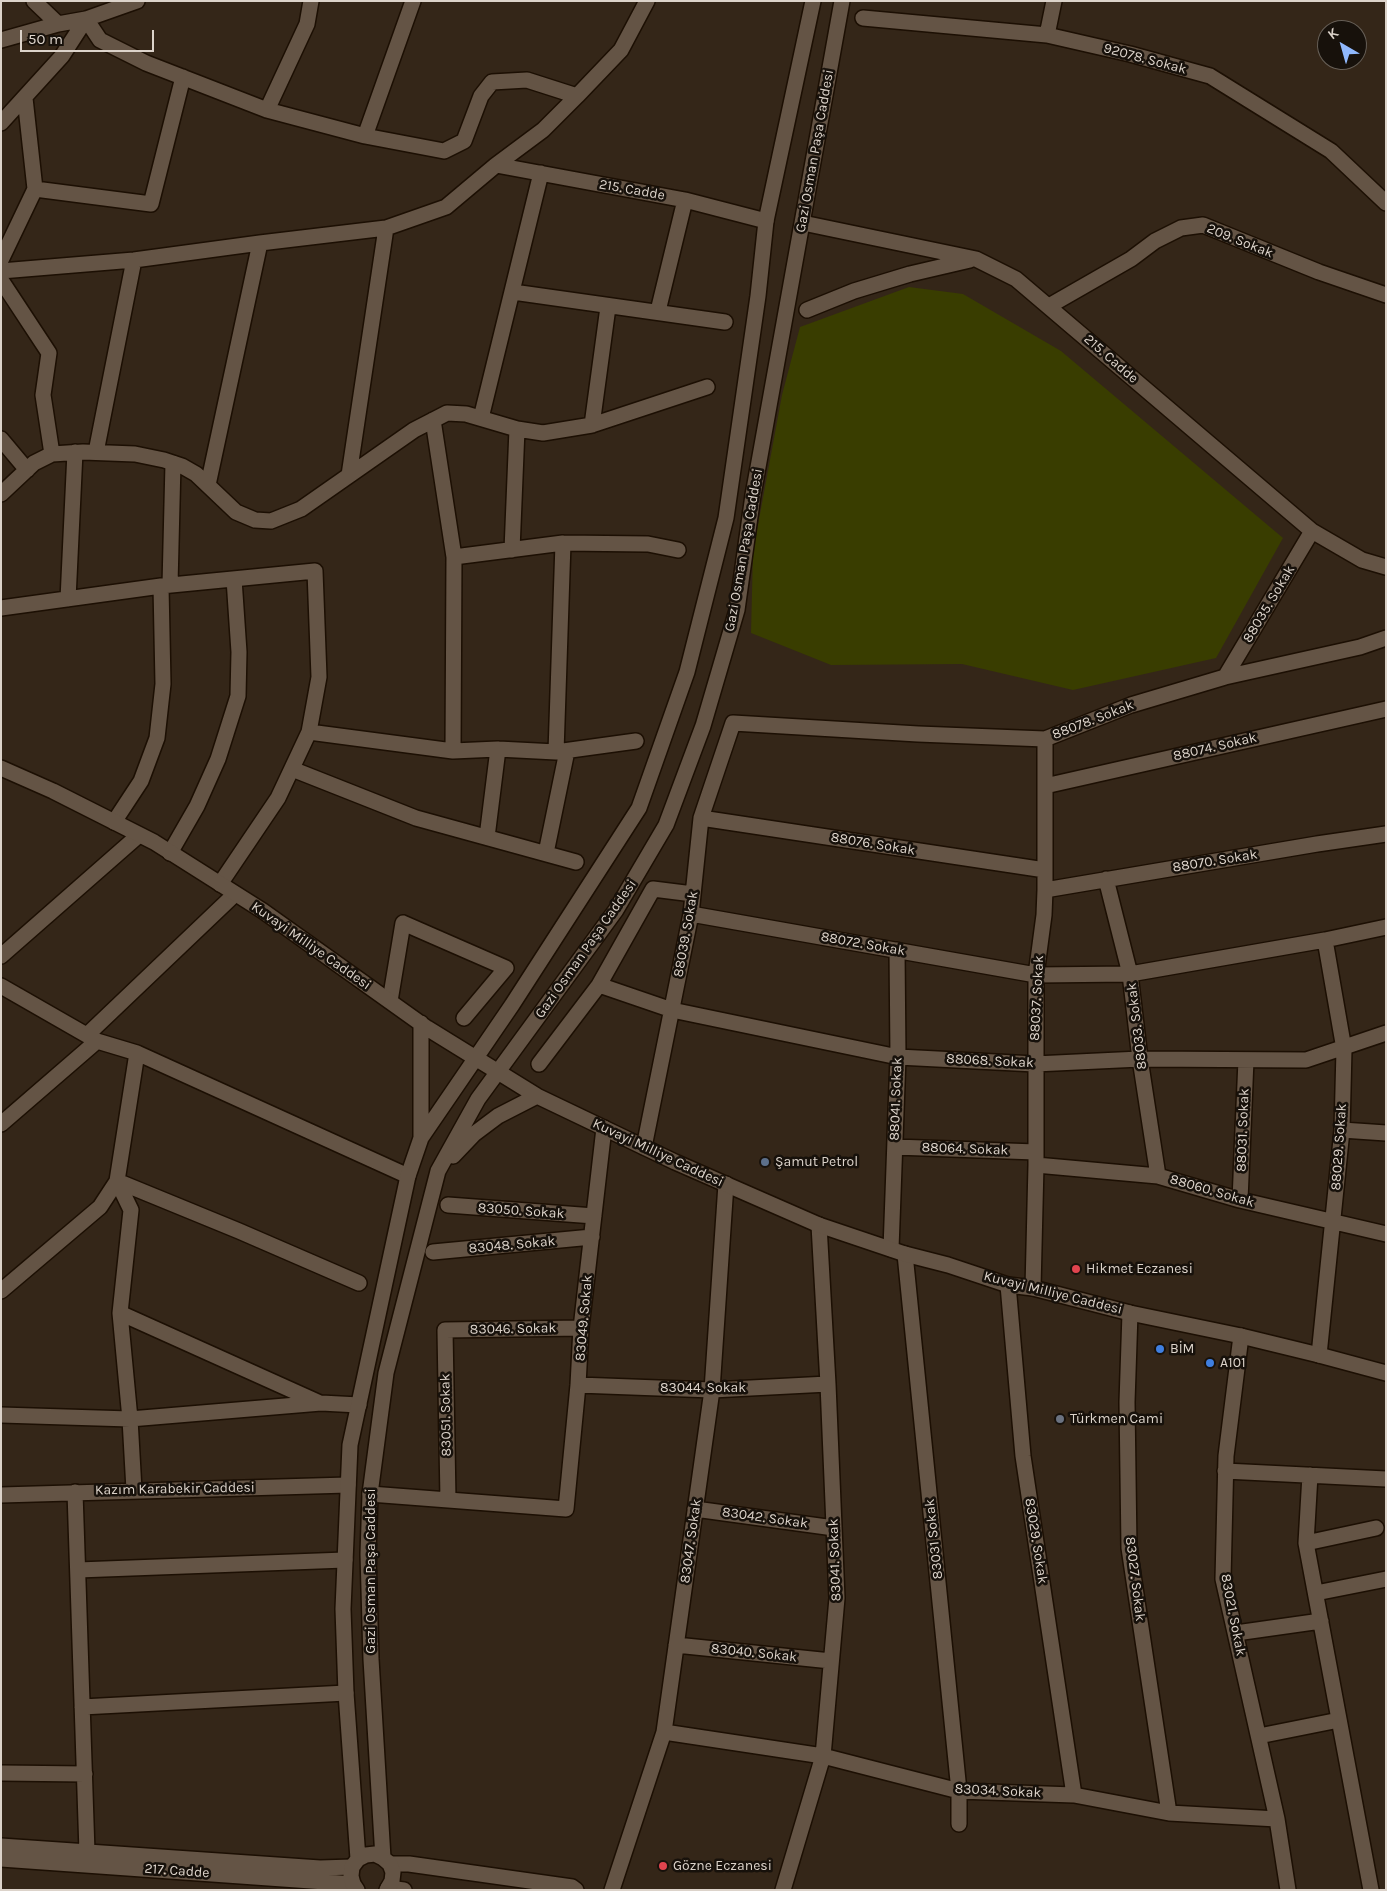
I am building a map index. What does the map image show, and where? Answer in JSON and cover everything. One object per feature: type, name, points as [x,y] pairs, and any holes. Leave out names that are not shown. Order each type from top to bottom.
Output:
[{"type":"street","points":[[34,1],[58,24]]},
{"type":"street","points":[[1,40],[58,24],[86,19],[137,1]]},
{"type":"street","points":[[267,110],[306,24],[310,1]]},
{"type":"street","points":[[365,136],[413,1]]},
{"type":"street","points":[[1,271],[134,260],[386,228],[446,207],[496,165],[543,130],[577,96],[621,50],[647,1]]},
{"type":"street","name":"Gazi Osman Paşa Caddesi","points":[[355,1887],[351,1876],[355,1863],[343,1609],[350,1445],[408,1176],[421,1138],[512,1005],[640,808],[681,690],[690,662],[726,518],[758,296],[766,221],[813,1]]},
{"type":"street","name":"Gazi Osman Paşa Caddesi","points":[[387,1889],[392,1880],[393,1872],[387,1861],[370,1659],[368,1554],[370,1494],[386,1373],[438,1171],[478,1099],[616,910],[666,825],[703,726],[737,610],[754,495],[842,1]]},
{"type":"street","points":[[1047,35],[1054,1]]},
{"type":"street","name":"92078. Sokak","points":[[864,18],[1047,35],[1130,54],[1210,76],[1331,150],[1386,203]]},
{"type":"street","points":[[86,19],[100,40],[146,63],[267,110],[365,136],[444,151],[464,141],[481,96],[492,82],[527,80],[577,96]]},
{"type":"street","points":[[1,123],[26,98],[62,56],[86,19]]},
{"type":"street","points":[[35,189],[151,204],[183,77]]},
{"type":"street","points":[[1,260],[35,189],[26,98]]},
{"type":"street","name":"215. Cadde","points":[[496,165],[685,200],[766,221]]},
{"type":"street","points":[[481,418],[541,173]]},
{"type":"street","points":[[658,312],[685,200]]},
{"type":"street","name":"215. Cadde","points":[[803,223],[976,259],[1016,279],[1312,531],[1362,560],[1386,567]]},
{"type":"street","name":"209. Sokak","points":[[1049,306],[1131,259],[1155,241],[1181,228],[1202,225],[1319,272],[1386,295]]},
{"type":"street","points":[[349,476],[386,228]]},
{"type":"street","points":[[208,485],[260,243]]},
{"type":"street","points":[[807,310],[854,291],[910,274],[976,259]]},
{"type":"street","points":[[96,452],[134,260]]},
{"type":"street","points":[[1,280],[49,354],[43,395],[52,454]]},
{"type":"street","points":[[513,292],[608,307],[725,322]]},
{"type":"street","points":[[592,424],[608,307]]},
{"type":"street","points":[[1,494],[34,463],[52,454],[96,452],[135,454],[173,463],[196,474],[236,512],[255,520],[271,521],[301,509],[414,430],[447,413],[466,414],[517,429],[543,433],[592,424],[707,387]]},
{"type":"street","points":[[433,420],[454,557],[453,751]]},
{"type":"street","points":[[512,550],[517,429]]},
{"type":"street","points":[[1,439],[27,470]]},
{"type":"street","points":[[68,599],[75,452]]},
{"type":"street","points":[[114,822],[141,781],[157,738],[163,684],[165,585],[173,463]]},
{"type":"street","name":"88035. Sokak","points":[[1225,677],[1312,531]]},
{"type":"street","points":[[454,557],[562,542],[648,544],[678,550]]},
{"type":"street","points":[[546,853],[562,752],[562,542]]},
{"type":"street","points":[[1,608],[165,585],[315,571],[319,677],[309,732],[278,798],[220,884]]},
{"type":"street","points":[[170,853],[197,806],[218,759],[238,696],[239,652],[234,579]]},
{"type":"street","name":"88078. Sokak","points":[[733,723],[918,734],[1045,739],[1131,705],[1225,677],[1360,647],[1386,638]]},
{"type":"street","name":"88074. Sokak","points":[[1045,786],[1386,709]]},
{"type":"street","name":"88039. Sokak","points":[[644,1147],[691,914],[701,818],[733,723]]},
{"type":"street","points":[[309,732],[453,751],[498,749],[562,752],[636,741]]},
{"type":"street","name":"88037. Sokak","points":[[1033,1288],[1036,1158],[1036,975],[1044,915],[1045,890],[1045,739]]},
{"type":"street","points":[[487,837],[498,749]]},
{"type":"street","points":[[292,769],[416,818],[576,862]]},
{"type":"street","name":"Kuvayi Milliye Caddesi","points":[[4,773],[53,791],[140,835],[170,853],[236,894],[421,1023],[537,1096],[726,1184],[819,1224],[1008,1285],[1033,1288],[1130,1313],[1241,1336],[1386,1373]]},
{"type":"street","name":"88076. Sokak","points":[[701,818],[1045,870]]},
{"type":"street","name":"88070. Sokak","points":[[1045,890],[1386,834]]},
{"type":"street","points":[[1,956],[140,835]]},
{"type":"street","name":"88033. Sokak","points":[[1106,879],[1130,974],[1140,1059],[1158,1176]]},
{"type":"street","points":[[539,1064],[599,985],[653,889],[693,894]]},
{"type":"street","points":[[1,1124],[92,1038],[236,894]]},
{"type":"street","name":"88072. Sokak","points":[[691,914],[1036,975]]},
{"type":"street","points":[[390,1001],[403,923],[506,968],[464,1018]]},
{"type":"street","points":[[1036,975],[1130,974],[1325,940],[1386,927]]},
{"type":"street","name":"88029. Sokak","points":[[1319,1355],[1342,1130],[1344,1049],[1325,940]]},
{"type":"street","name":"88041. Sokak","points":[[897,950],[898,1057],[895,1147],[898,1251]]},
{"type":"street","name":"88068. Sokak","points":[[599,985],[672,1010],[898,1057],[1035,1064],[1140,1059],[1306,1060],[1344,1049],[1386,1033]]},
{"type":"street","points":[[1,986],[92,1038],[137,1053],[408,1176]]},
{"type":"street","points":[[421,1023],[421,1138]]},
{"type":"street","points":[[1,1291],[100,1207],[117,1181],[137,1053]]},
{"type":"street","name":"88031. Sokak","points":[[1240,1200],[1246,1060]]},
{"type":"street","points":[[438,1171],[474,1134],[498,1116],[537,1096]]},
{"type":"street","name":"83049. Sokak","points":[[448,1500],[566,1509],[578,1385],[581,1328],[604,1128]]},
{"type":"street","points":[[1342,1130],[1386,1133]]},
{"type":"street","name":"88064. Sokak","points":[[895,1147],[1036,1158]]},
{"type":"street","name":"88060. Sokak","points":[[1036,1158],[1158,1176],[1240,1200],[1386,1234]]},
{"type":"street","points":[[117,1181],[359,1283]]},
{"type":"street","points":[[117,1181],[131,1210],[120,1313],[130,1418],[134,1490]]},
{"type":"street","name":"83047. Sokak","points":[[612,1890],[664,1732],[712,1390],[726,1184]]},
{"type":"street","name":"83050. Sokak","points":[[448,1206],[594,1216]]},
{"type":"street","name":"83041. Sokak","points":[[784,1890],[822,1756],[837,1598],[819,1224]]},
{"type":"street","name":"83048. Sokak","points":[[433,1252],[592,1237]]},
{"type":"street","name":"83031 Sokak","points":[[898,1251],[959,1791],[959,1824]]},
{"type":"street","name":"83029. Sokak","points":[[1008,1285],[1023,1456],[1074,1795]]},
{"type":"street","points":[[120,1313],[321,1403]]},
{"type":"street","name":"83027. Sokak","points":[[1130,1313],[1127,1402],[1129,1548],[1169,1812]]},
{"type":"street","name":"83046. Sokak","points":[[445,1330],[581,1328]]},
{"type":"street","name":"83051. Sokak","points":[[445,1330],[448,1500]]},
{"type":"street","name":"83021. Sokak","points":[[1241,1336],[1225,1470],[1224,1579],[1277,1819],[1288,1890]]},
{"type":"street","name":"83044. Sokak","points":[[578,1385],[712,1390],[828,1384]]},
{"type":"street","points":[[1,1415],[130,1418],[321,1403],[359,1405]]},
{"type":"street","points":[[1225,1470],[1386,1479]]},
{"type":"street","points":[[1310,1475],[1306,1543],[1371,1890]]},
{"type":"street","name":"Kazım Karabekir Caddesi","points":[[1,1495],[348,1485]]},
{"type":"street","points":[[75,1492],[88,1852]]},
{"type":"street","points":[[370,1494],[448,1500]]},
{"type":"street","name":"83042. Sokak","points":[[695,1509],[834,1528]]},
{"type":"street","points":[[1306,1543],[1376,1528]]},
{"type":"street","points":[[78,1570],[345,1560]]},
{"type":"street","points":[[1316,1593],[1386,1579]]},
{"type":"street","points":[[1236,1633],[1321,1621]]},
{"type":"street","name":"83040. Sokak","points":[[676,1645],[831,1662]]},
{"type":"street","points":[[82,1706],[346,1693]]},
{"type":"street","points":[[1259,1736],[1339,1720]]},
{"type":"street","name":"83034. Sokak","points":[[664,1732],[822,1756],[959,1791],[1074,1795],[1169,1812],[1277,1819]]},
{"type":"street","points":[[1,1773],[85,1774]]},
{"type":"street","name":"217. Cadde","points":[[1,1846],[320,1868],[355,1863],[366,1855],[375,1854],[387,1861]]},
{"type":"street","name":"217. Cadde","points":[[1,1859],[355,1887]]},
{"type":"street","points":[[387,1861],[572,1887],[576,1890]]},
{"type":"street","points":[[387,1889],[404,1890]]},
{"type":"shaded area","points":[[909,287],[963,294],[1061,351],[1283,538],[1216,658],[1073,690],[962,664],[831,665],[751,633],[753,552],[782,395],[800,327]]},
{"type":"place","name":"Şamut Petrol","points":[[765,1162]]},
{"type":"place","name":"Hikmet Eczanesi","points":[[1076,1269]]},
{"type":"place","name":"BİM","points":[[1160,1349]]},
{"type":"place","name":"A101","points":[[1210,1363]]},
{"type":"place","name":"Türkmen Cami","points":[[1060,1419]]},
{"type":"place","name":"Gözne Eczanesi","points":[[663,1866]]}]
